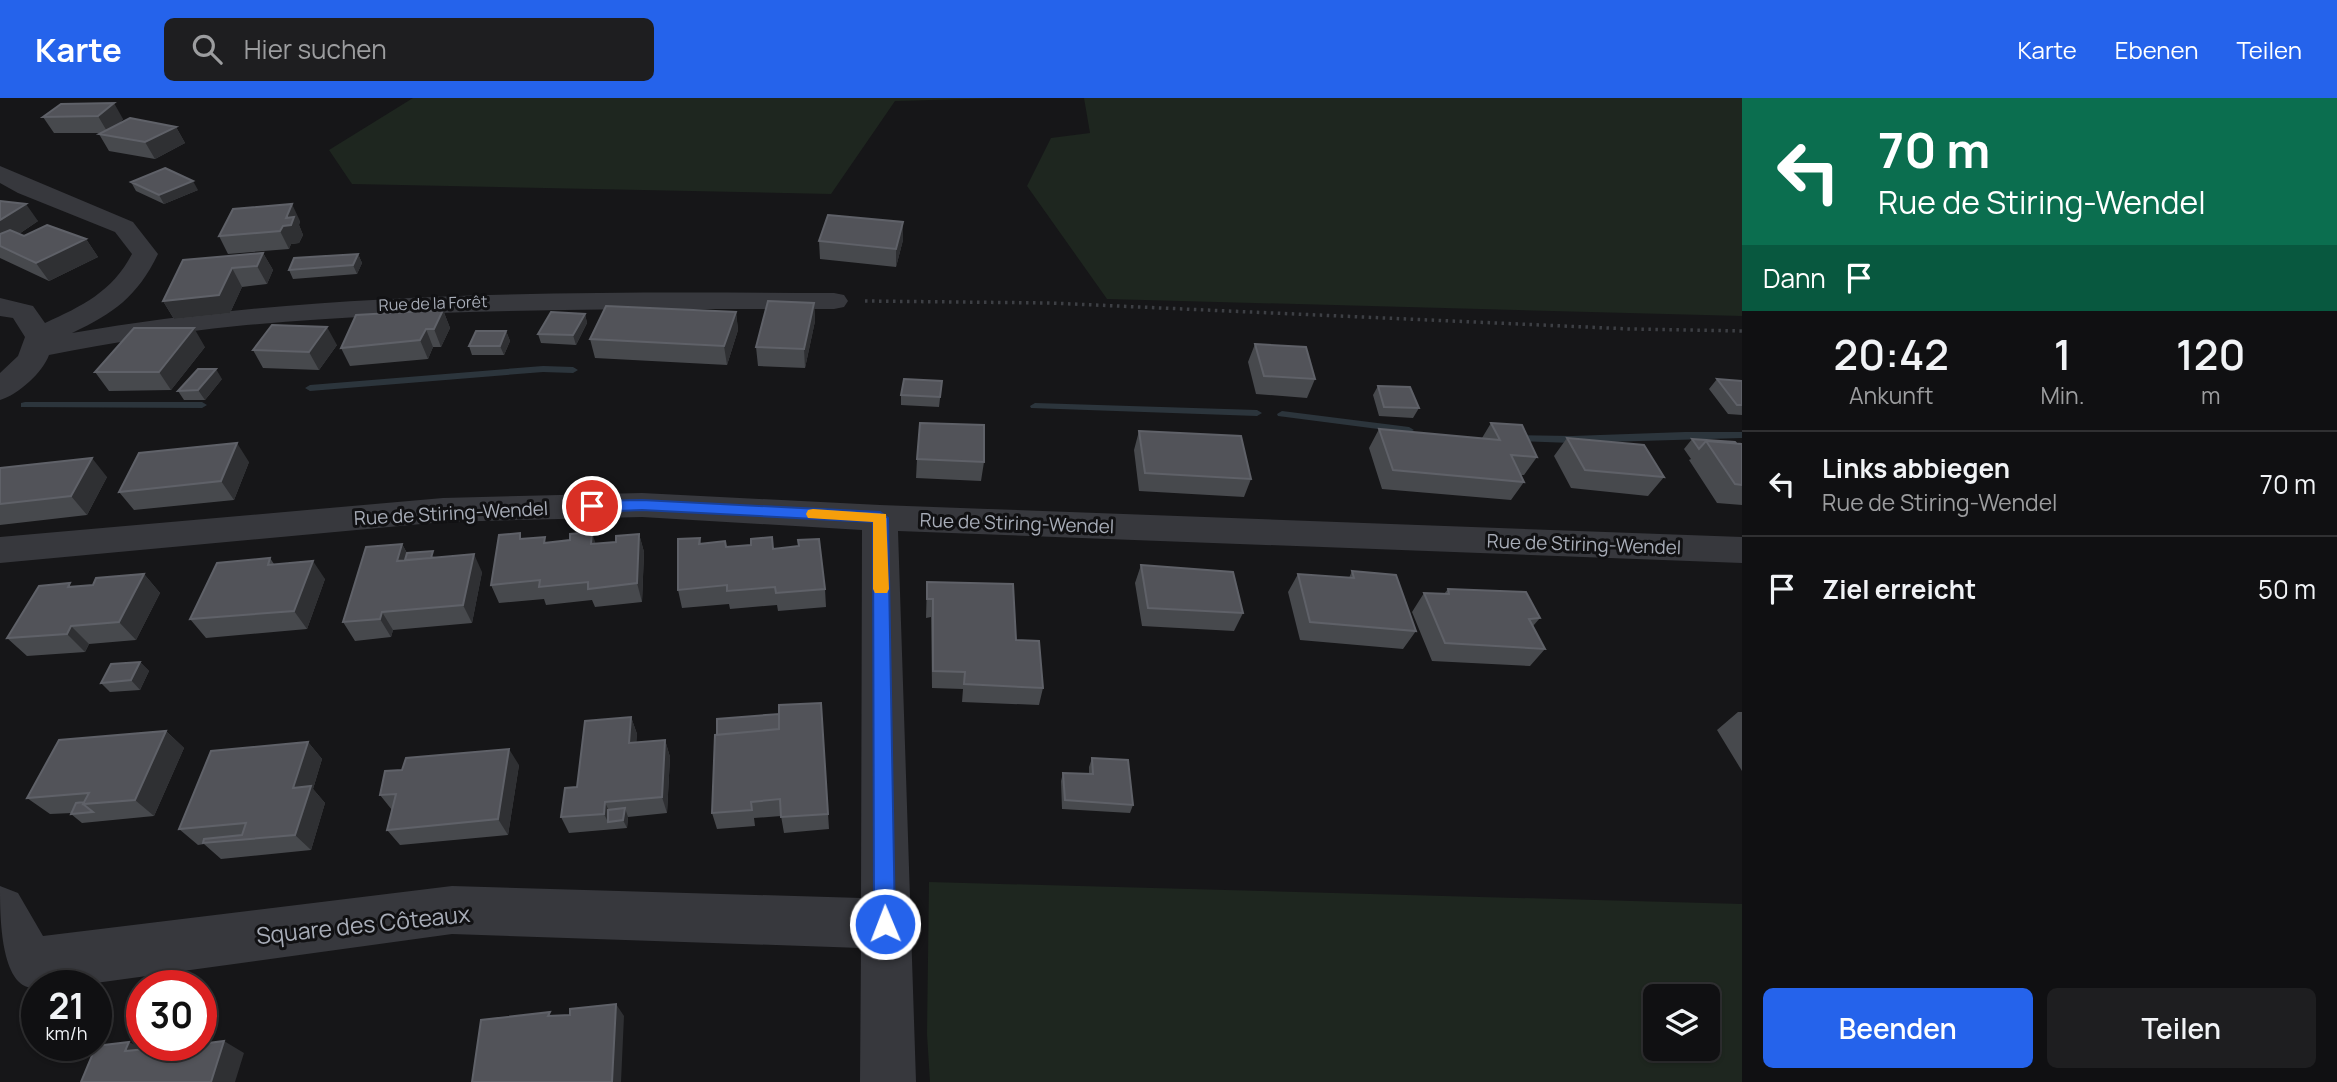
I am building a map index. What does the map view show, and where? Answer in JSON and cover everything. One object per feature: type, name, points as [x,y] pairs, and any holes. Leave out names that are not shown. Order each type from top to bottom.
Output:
[{"type":"street","points":[[0,173],[27,188],[124,227],[145,254],[132,279],[95,312],[38,342],[32,360],[0,390]]},
{"type":"street","name":"Rue de la Forêt","points":[[38,342],[355,306],[467,301],[834,301]]},
{"type":"street","points":[[0,307],[23,312],[38,342]]},
{"type":"street","name":"Rue de Stiring-Wendel","points":[[0,550],[443,510],[642,505],[880,518],[1742,550]]},
{"type":"street","points":[[880,518],[888,1082]]},
{"type":"street","name":"Square des Côteaux","points":[[0,910],[30,963],[81,959],[452,910],[885,924]]},
{"type":"path","points":[[834,301],[1050,303],[1630,330],[1742,331]]},
{"type":"shaded area","points":[[413,98],[1006,98],[895,101],[831,194],[352,184],[329,150]]},
{"type":"shaded area","points":[[1084,98],[1742,98],[1742,316],[1107,299],[1027,186],[1051,138],[1090,133]]},
{"type":"shaded area","points":[[929,882],[1742,904],[1742,1082],[930,1082],[927,1034]]},
{"type":"building","points":[[114,103],[98,116],[43,117],[61,104]]},
{"type":"building","points":[[130,118],[176,127],[145,142],[99,134]]},
{"type":"building","points":[[165,168],[193,181],[159,195],[131,182]]},
{"type":"building","points":[[0,201],[26,204],[0,220]]},
{"type":"building","points":[[292,204],[286,218],[294,217],[291,225],[283,226],[280,231],[219,236],[233,209]]},
{"type":"building","points":[[828,215],[903,222],[896,249],[819,241]]},
{"type":"building","points":[[47,225],[86,239],[36,263],[0,246],[0,234],[10,230],[24,236]]},
{"type":"building","points":[[263,253],[257,266],[232,268],[219,295],[163,301],[183,260]]},
{"type":"building","points":[[358,254],[353,265],[289,270],[294,258]]},
{"type":"building","points":[[768,301],[814,303],[804,349],[756,347]]},
{"type":"building","points":[[606,306],[736,312],[724,346],[590,339]]},
{"type":"building","points":[[443,310],[434,329],[426,329],[420,340],[341,348],[356,315]]},
{"type":"building","points":[[551,312],[585,314],[573,335],[538,334]]},
{"type":"building","points":[[272,325],[327,327],[309,352],[253,350]]},
{"type":"building","points":[[134,328],[194,328],[159,372],[95,372]]},
{"type":"building","points":[[476,331],[506,331],[500,346],[469,346]]},
{"type":"building","points":[[1255,344],[1306,347],[1315,379],[1264,376]]},
{"type":"building","points":[[198,369],[216,369],[198,390],[178,391]]},
{"type":"building","points":[[904,379],[942,381],[940,397],[901,395]]},
{"type":"building","points":[[1717,379],[1742,381],[1742,405],[1737,405]]},
{"type":"building","points":[[1378,386],[1410,387],[1419,408],[1384,407]]},
{"type":"building","points":[[920,423],[984,425],[984,462],[917,459]]},
{"type":"building","points":[[1491,423],[1522,425],[1537,457],[1511,455],[1524,482],[1393,470],[1379,429],[1500,440]]},
{"type":"building","points":[[1139,431],[1241,436],[1251,479],[1145,473]]},
{"type":"building","points":[[1567,438],[1644,445],[1664,477],[1585,470]]},
{"type":"building","points":[[1692,439],[1736,443],[1706,441],[1699,449]]},
{"type":"building","points":[[1706,441],[1742,444],[1742,485],[1735,484]]},
{"type":"building","points":[[237,443],[221,481],[119,492],[139,453]]},
{"type":"building","points":[[92,458],[71,496],[0,504],[0,468]]},
{"type":"building","points":[[592,532],[591,544],[616,542],[616,536],[639,534],[637,583],[588,589],[588,582],[539,587],[540,580],[491,585],[499,535],[520,533],[520,539],[545,537],[544,543],[570,540],[570,534]]},
{"type":"building","points":[[772,537],[773,549],[799,546],[798,540],[819,539],[825,589],[776,593],[775,587],[727,591],[727,585],[678,590],[678,539],[700,538],[699,544],[725,541],[726,547],[751,545],[751,539]]},
{"type":"building","points":[[402,544],[397,561],[474,554],[463,605],[382,612],[380,619],[343,622],[366,547]]},
{"type":"building","points":[[433,551],[431,558],[405,560],[407,553]]},
{"type":"building","points":[[270,558],[268,565],[313,561],[294,611],[190,619],[217,563]]},
{"type":"building","points":[[1141,565],[1233,572],[1243,613],[1148,608]]},
{"type":"building","points":[[1352,571],[1396,575],[1416,631],[1310,622],[1298,574],[1354,578]]},
{"type":"building","points":[[144,574],[119,622],[71,626],[67,634],[7,638],[39,586],[70,583],[68,587],[93,585],[96,578]]},
{"type":"building","points":[[927,582],[1013,584],[1016,640],[1039,641],[1043,688],[964,684],[965,672],[933,671],[933,599],[927,599]]},
{"type":"building","points":[[1448,589],[1526,592],[1540,618],[1529,619],[1545,649],[1445,643],[1424,593],[1449,594]]},
{"type":"building","points":[[140,662],[131,680],[101,683],[111,664]]},
{"type":"building","points":[[821,703],[828,814],[781,817],[780,799],[751,802],[752,810],[712,813],[715,735],[779,729],[779,705]]},
{"type":"building","points":[[779,714],[779,729],[717,735],[717,719]]},
{"type":"building","points":[[631,717],[629,743],[665,740],[662,797],[605,802],[604,814],[561,817],[565,788],[577,787],[585,721]]},
{"type":"building","points":[[166,731],[135,800],[83,804],[89,793],[27,798],[59,740]]},
{"type":"building","points":[[308,742],[293,788],[311,786],[295,835],[203,843],[204,839],[242,835],[246,823],[179,829],[211,751]]},
{"type":"building","points":[[509,749],[498,819],[387,830],[396,794],[380,795],[385,771],[402,770],[406,758]]},
{"type":"building","points":[[1092,758],[1128,760],[1133,805],[1065,800],[1063,773],[1093,774]]},
{"type":"building","points":[[84,802],[93,812],[71,814],[76,803]]},
{"type":"building","points":[[625,808],[623,820],[608,822],[608,810]]},
{"type":"building","points":[[616,1004],[612,1082],[472,1082],[481,1020],[550,1012],[548,1016],[570,1015],[570,1009]]},
{"type":"building","points":[[224,1041],[211,1082],[81,1082],[90,1061],[112,1061],[112,1044],[126,1042],[126,1061],[217,1061],[217,1042]]},
{"type":"waterway","points":[[310,388],[543,369],[573,370]]},
{"type":"waterway","points":[[25,405],[202,405]]},
{"type":"waterway","points":[[1035,406],[1257,413]]},
{"type":"waterway","points":[[1282,414],[1409,430]]},
{"type":"waterway","points":[[1515,438],[1572,440],[1742,435]]},
{"type":"slow traffic","points":[[813,514],[880,518],[881,589]]},
{"type":"route","points":[[592,506],[642,505],[880,518],[885,924]]}]
